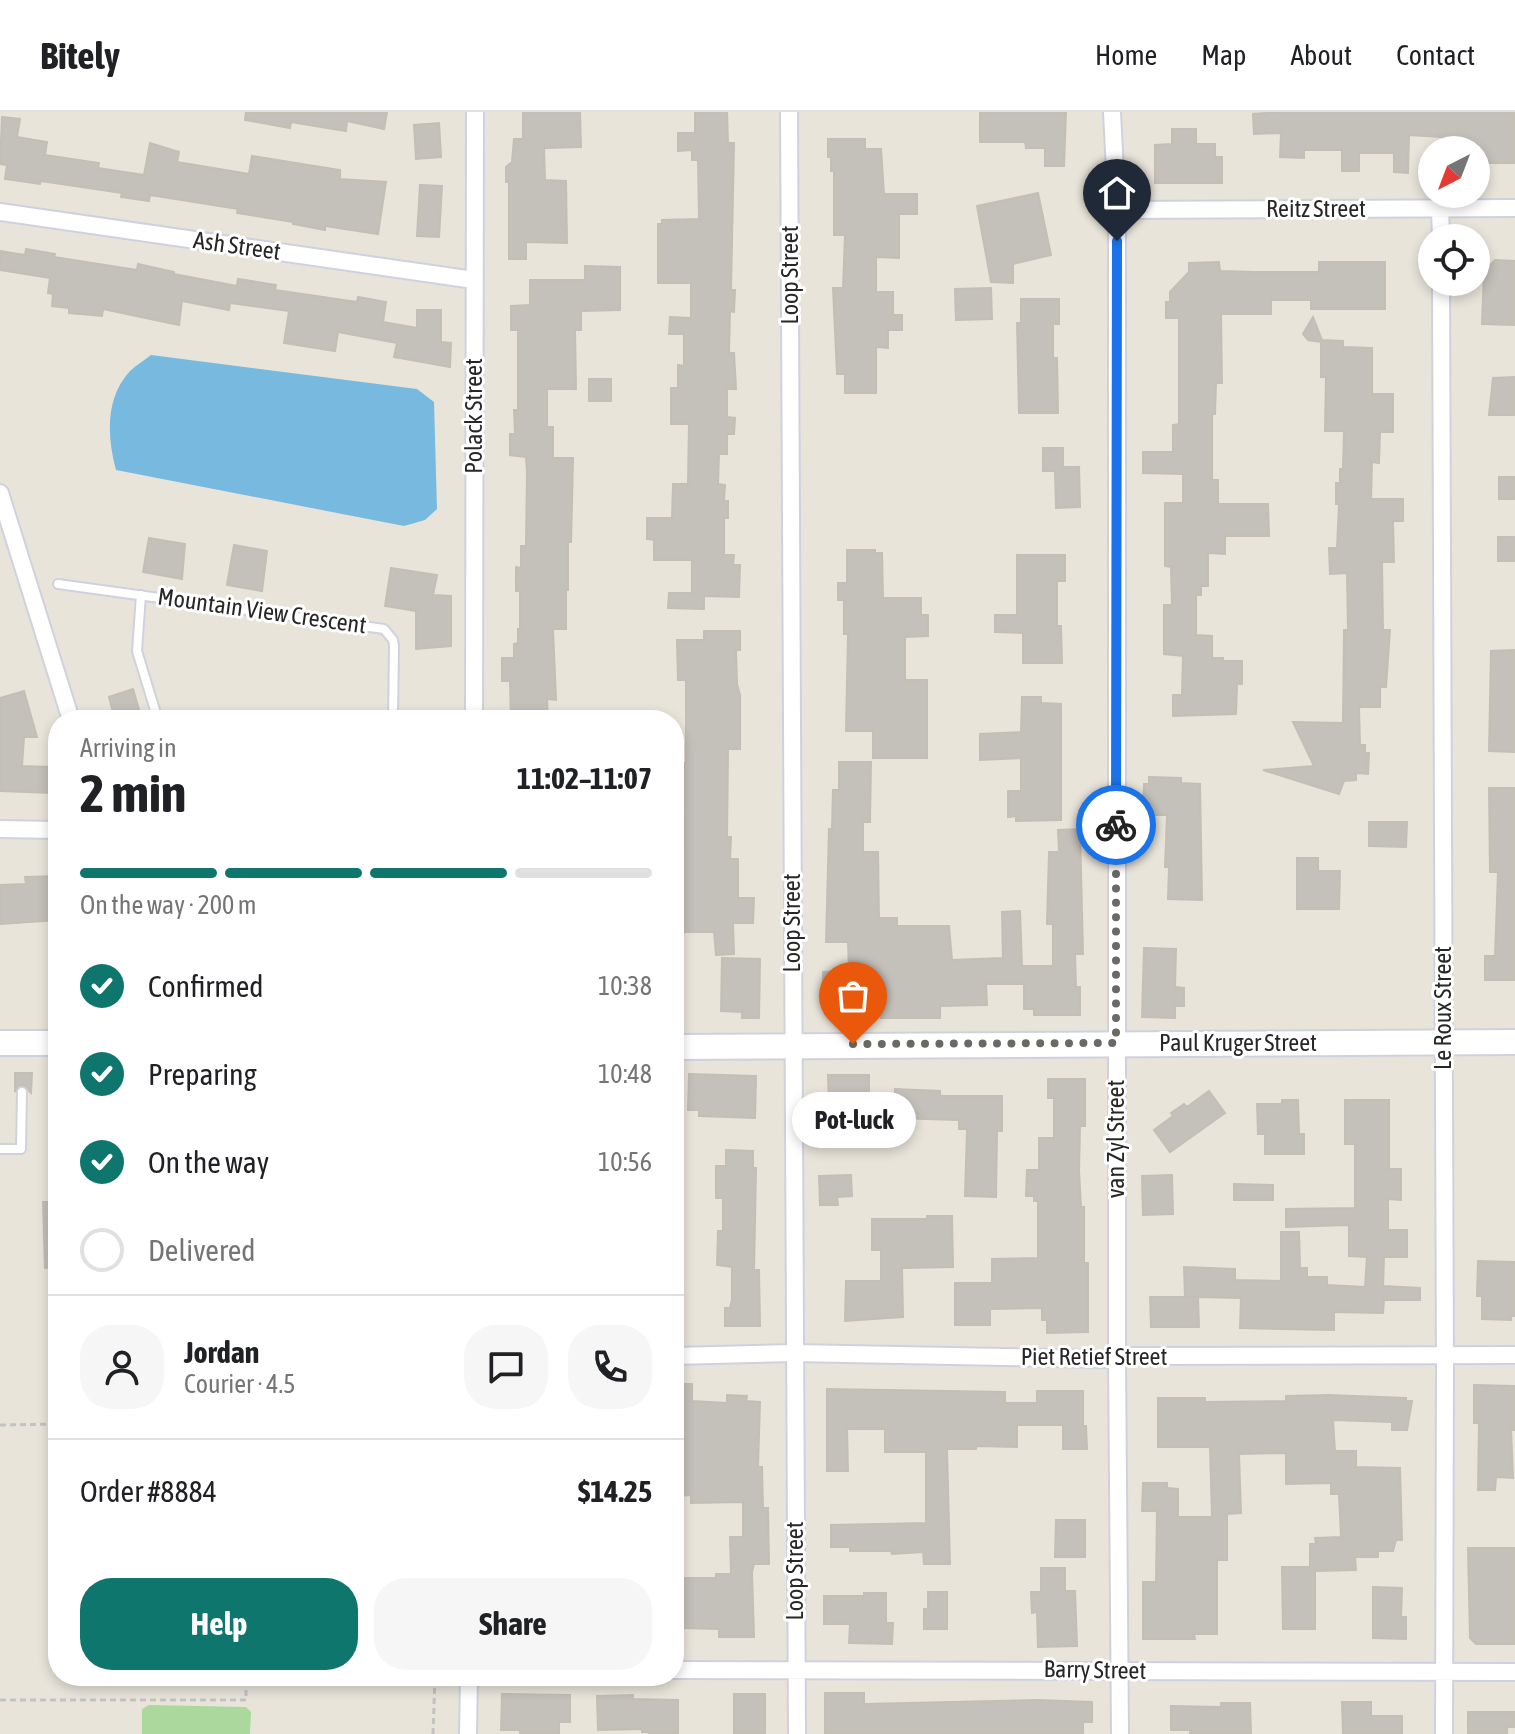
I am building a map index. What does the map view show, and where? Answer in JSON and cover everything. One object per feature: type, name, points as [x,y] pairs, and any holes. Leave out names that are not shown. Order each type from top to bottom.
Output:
[{"type":"street","name":"Polack Street","points":[[474,710],[475,112]]},
{"type":"street","name":"Loop Street","points":[[789,112],[797,1734]]},
{"type":"street","name":"van Zyl Street","points":[[1112,112],[1117,210],[1116,1043],[1120,1734]]},
{"type":"street","name":"Reitz Street","points":[[1117,210],[1440,208]]},
{"type":"street","points":[[1440,208],[1441,224]]},
{"type":"street","name":"Reitz Street","points":[[1490,208],[1515,208]]},
{"type":"street","name":"Ash Street","points":[[0,212],[474,280]]},
{"type":"street","name":"Le Roux Street","points":[[1441,296],[1444,1734]]},
{"type":"street","points":[[0,493],[68,710]]},
{"type":"street","points":[[0,829],[48,830]]},
{"type":"street","name":"Paul Kruger Street","points":[[684,1047],[1515,1042]]},
{"type":"street","points":[[0,1043],[48,1043]]},
{"type":"street","name":"Piet Retief Street","points":[[684,1356],[793,1353],[1117,1357],[1515,1355]]},
{"type":"street","name":"Barry Street","points":[[684,1670],[1515,1672]]},
{"type":"street","points":[[468,1734],[469,1686]]},
{"type":"lane","name":"Mountain View Crescent","points":[[58,584],[384,629],[394,646],[393,710]]},
{"type":"lane","name":"Mountain View Crescent","points":[[141,595],[137,651],[155,710]]},
{"type":"lane","points":[[0,1149],[21,1149],[22,1092]]},
{"type":"path","points":[[0,1425],[48,1424]]},
{"type":"path","points":[[0,1700],[246,1700],[246,1686]]},
{"type":"path","points":[[433,1734],[435,1686]]},
{"type":"green space","points":[[149,1705],[246,1707],[251,1712],[250,1734],[142,1734],[142,1709]]},
{"type":"water","points":[[151,355],[417,389],[434,402],[437,509],[425,520],[404,526],[116,470],[110,431],[112,405],[130,371]]},
{"type":"building","points":[[246,112],[387,112],[384,129],[347,121],[346,131],[291,122],[290,128],[245,120]]},
{"type":"building","points":[[523,112],[580,112],[581,147],[544,148],[545,180],[566,181],[567,243],[526,242],[526,259],[509,259],[509,182],[506,182],[506,167],[512,162],[514,139],[523,139]]},
{"type":"building","points":[[695,112],[727,112],[728,143],[734,143],[731,290],[735,290],[734,312],[730,311],[729,353],[734,353],[736,389],[727,389],[727,417],[735,418],[734,434],[727,434],[727,454],[719,454],[718,484],[725,485],[724,501],[728,501],[728,518],[724,518],[724,555],[734,555],[733,565],[740,565],[739,597],[704,596],[704,609],[668,608],[669,593],[692,593],[692,560],[654,560],[654,540],[647,539],[647,518],[672,518],[673,484],[688,484],[689,424],[671,424],[671,388],[678,388],[678,365],[684,366],[684,334],[669,334],[670,317],[691,318],[691,283],[658,283],[658,224],[662,224],[662,220],[699,219],[698,160],[692,160],[692,150],[678,151],[678,133],[695,133]]},
{"type":"building","points":[[980,112],[1066,112],[1064,166],[1045,166],[1045,148],[1026,148],[1025,142],[980,142]]},
{"type":"building","points":[[1515,112],[1515,163],[1490,163],[1490,136],[1409,135],[1408,173],[1394,172],[1394,153],[1359,153],[1359,171],[1342,171],[1342,150],[1304,150],[1304,158],[1280,157],[1281,133],[1254,134],[1253,114]]},
{"type":"building","points":[[2,117],[20,119],[17,137],[47,142],[45,155],[99,163],[98,168],[144,175],[150,143],[179,152],[177,162],[249,174],[252,156],[340,170],[340,179],[386,182],[378,234],[325,226],[325,230],[237,213],[238,209],[150,195],[149,201],[121,197],[122,193],[5,179],[7,165],[0,164]]},
{"type":"building","points":[[439,123],[441,157],[416,159],[414,125]]},
{"type":"building","points":[[1172,129],[1196,129],[1196,144],[1215,144],[1215,157],[1222,157],[1222,183],[1155,183],[1155,145],[1172,144]]},
{"type":"building","points":[[828,139],[865,139],[865,149],[881,149],[884,194],[917,194],[917,214],[899,214],[899,258],[876,257],[876,292],[893,292],[893,315],[902,315],[902,330],[888,330],[888,348],[876,347],[876,393],[845,393],[845,374],[837,374],[833,288],[843,288],[845,235],[834,235],[834,171],[831,171],[831,157],[828,157]]},
{"type":"building","points":[[420,185],[442,186],[439,237],[417,236]]},
{"type":"building","points":[[1038,193],[1051,255],[1013,264],[1013,283],[991,282],[977,206]]},
{"type":"building","points":[[26,249],[55,254],[54,257],[137,270],[138,264],[237,286],[238,279],[276,285],[275,290],[357,302],[358,297],[386,302],[383,322],[417,328],[417,310],[441,310],[441,342],[451,343],[450,367],[394,357],[397,343],[338,332],[335,351],[284,343],[289,311],[230,303],[229,310],[182,301],[179,325],[103,309],[102,316],[69,313],[69,308],[52,306],[53,294],[48,293],[50,278],[0,270],[0,251],[25,255]]},
{"type":"building","points":[[1495,260],[1515,261],[1515,325],[1482,324],[1483,296],[1490,296],[1490,265]]},
{"type":"building","points":[[1219,262],[1220,271],[1319,272],[1319,262],[1385,262],[1385,309],[1311,309],[1311,300],[1271,300],[1271,314],[1221,314],[1222,383],[1216,383],[1215,414],[1212,414],[1212,480],[1218,480],[1218,504],[1268,504],[1269,536],[1225,536],[1225,554],[1208,553],[1208,586],[1201,586],[1201,595],[1196,595],[1196,635],[1212,636],[1212,658],[1242,661],[1242,684],[1237,684],[1236,714],[1173,716],[1173,695],[1182,695],[1183,656],[1164,654],[1164,605],[1172,605],[1171,567],[1165,566],[1165,503],[1183,503],[1183,474],[1143,473],[1143,452],[1173,452],[1173,425],[1179,424],[1179,318],[1166,318],[1166,302],[1170,302],[1170,292],[1189,272],[1189,263]]},
{"type":"building","points":[[585,266],[620,267],[620,310],[581,311],[581,330],[575,330],[576,389],[547,389],[547,427],[553,427],[553,458],[573,458],[566,629],[553,629],[556,700],[547,699],[548,710],[511,710],[510,681],[502,681],[502,658],[514,658],[514,644],[518,643],[520,629],[520,591],[516,591],[516,567],[521,568],[521,546],[526,546],[527,473],[526,457],[510,455],[510,434],[515,434],[514,410],[518,410],[518,330],[511,330],[511,306],[530,305],[530,280],[585,280]]},
{"type":"building","points":[[991,288],[992,319],[956,320],[955,289]]},
{"type":"building","points":[[1021,299],[1059,299],[1059,324],[1053,324],[1058,413],[1019,413],[1017,323],[1021,323]]},
{"type":"building","points":[[1313,317],[1322,340],[1343,341],[1343,347],[1372,348],[1372,394],[1393,394],[1393,432],[1380,432],[1379,463],[1372,462],[1371,499],[1403,499],[1403,521],[1393,521],[1394,562],[1382,562],[1383,630],[1390,630],[1386,687],[1380,687],[1380,707],[1359,707],[1360,745],[1365,745],[1365,753],[1369,753],[1368,774],[1356,773],[1356,780],[1344,781],[1339,794],[1263,770],[1314,766],[1293,722],[1343,723],[1344,630],[1348,630],[1347,573],[1330,574],[1329,548],[1337,548],[1339,504],[1336,504],[1336,483],[1340,483],[1340,469],[1343,469],[1344,431],[1325,431],[1326,377],[1321,377],[1321,342],[1308,340],[1303,334]]},
{"type":"building","points":[[1515,377],[1515,415],[1489,415],[1493,378]]},
{"type":"building","points":[[589,379],[611,379],[611,401],[589,401]]},
{"type":"building","points":[[1043,448],[1063,448],[1063,467],[1079,467],[1080,507],[1056,508],[1055,471],[1043,471]]},
{"type":"building","points":[[1499,477],[1515,477],[1515,499],[1499,499]]},
{"type":"building","points":[[1498,537],[1515,537],[1515,561],[1498,561]]},
{"type":"building","points":[[149,538],[185,544],[182,579],[143,572]]},
{"type":"building","points":[[234,545],[267,551],[262,591],[227,585]]},
{"type":"building","points":[[847,550],[882,553],[883,598],[921,598],[921,615],[928,615],[928,636],[905,637],[905,680],[927,680],[927,758],[873,758],[873,731],[846,731],[848,634],[844,634],[844,600],[838,600],[838,583],[847,583]]},
{"type":"building","points":[[1017,555],[1065,555],[1065,581],[1057,581],[1057,626],[1061,626],[1062,663],[1023,663],[1023,633],[995,632],[995,615],[1017,615]]},
{"type":"building","points":[[391,568],[437,575],[433,595],[451,596],[451,646],[416,649],[416,611],[385,606]]},
{"type":"building","points":[[704,631],[740,631],[740,650],[736,650],[740,749],[728,749],[727,837],[731,837],[730,859],[738,859],[738,898],[754,898],[753,923],[733,923],[734,954],[716,955],[714,932],[684,932],[686,680],[678,680],[677,640],[704,640]]},
{"type":"building","points":[[1515,650],[1515,752],[1489,751],[1491,651]]},
{"type":"building","points":[[133,689],[139,710],[112,710],[109,697]]},
{"type":"building","points":[[24,691],[37,737],[24,737],[22,766],[48,767],[48,793],[0,791],[0,698]]},
{"type":"building","points":[[1022,697],[1041,697],[1041,703],[1061,704],[1061,820],[1016,821],[1016,816],[1008,817],[1008,791],[1021,791],[1021,758],[980,760],[980,734],[1021,732]]},
{"type":"building","points":[[839,762],[871,762],[870,822],[863,822],[863,852],[878,852],[879,918],[897,918],[897,926],[949,926],[952,960],[1003,958],[1002,912],[1020,911],[1022,966],[1053,966],[1053,924],[1047,924],[1049,852],[1059,852],[1058,830],[1080,829],[1083,954],[1075,954],[1080,1015],[1034,1015],[1034,1009],[1024,1009],[1024,984],[986,984],[987,1005],[940,1006],[940,1018],[881,1018],[882,1012],[852,1013],[852,1009],[824,1009],[823,972],[849,971],[848,942],[826,942],[829,829],[832,829],[833,790],[839,790]]},
{"type":"building","points":[[1149,777],[1181,778],[1181,783],[1200,784],[1202,900],[1168,899],[1169,867],[1165,867],[1167,815],[1143,815],[1144,784],[1149,784]]},
{"type":"building","points":[[1489,788],[1515,788],[1515,980],[1485,980],[1485,956],[1495,956],[1498,872],[1490,872]]},
{"type":"building","points":[[1369,822],[1407,822],[1406,847],[1369,846]]},
{"type":"building","points":[[1297,858],[1318,858],[1318,871],[1340,871],[1339,909],[1297,909]]},
{"type":"building","points":[[48,876],[48,921],[0,924],[0,885],[26,884],[25,877]]},
{"type":"building","points":[[1144,948],[1176,949],[1175,987],[1184,988],[1184,1006],[1175,1006],[1175,1018],[1142,1017]]},
{"type":"building","points":[[722,958],[760,959],[759,1018],[742,1018],[742,1012],[721,1011]]},
{"type":"building","points":[[15,1073],[32,1073],[31,1093],[23,1085],[18,1086],[15,1092]]},
{"type":"building","points":[[689,1074],[756,1076],[755,1118],[699,1116],[699,1110],[688,1110]]},
{"type":"building","points":[[828,1075],[869,1075],[869,1097],[858,1097],[858,1126],[825,1126],[825,1107],[829,1107]]},
{"type":"building","points":[[1048,1079],[1085,1079],[1085,1126],[1080,1126],[1079,1171],[1081,1207],[1084,1207],[1084,1263],[1088,1263],[1088,1332],[1047,1333],[1047,1320],[1042,1320],[1042,1308],[990,1309],[990,1325],[955,1325],[955,1283],[992,1283],[992,1259],[1038,1258],[1038,1201],[1034,1201],[1034,1196],[1026,1196],[1027,1170],[1039,1170],[1039,1138],[1054,1138],[1054,1098],[1048,1098]]},
{"type":"building","points":[[895,1089],[940,1091],[940,1096],[1002,1096],[1002,1131],[997,1131],[996,1197],[965,1196],[967,1129],[959,1129],[959,1120],[894,1118]]},
{"type":"building","points":[[1209,1091],[1225,1113],[1170,1152],[1154,1130],[1173,1116],[1171,1113],[1184,1104],[1187,1107]]},
{"type":"building","points":[[1282,1100],[1298,1100],[1299,1134],[1304,1134],[1304,1154],[1265,1154],[1265,1134],[1258,1134],[1257,1104],[1282,1104]]},
{"type":"building","points":[[1345,1100],[1389,1100],[1389,1169],[1401,1169],[1401,1200],[1388,1199],[1388,1230],[1407,1230],[1407,1257],[1384,1257],[1383,1286],[1420,1288],[1420,1300],[1384,1300],[1383,1313],[1334,1312],[1334,1330],[1240,1328],[1241,1298],[1198,1297],[1199,1327],[1151,1327],[1150,1297],[1195,1297],[1185,1296],[1184,1267],[1235,1269],[1235,1280],[1281,1281],[1281,1232],[1299,1232],[1300,1268],[1307,1268],[1307,1277],[1327,1277],[1327,1285],[1365,1287],[1367,1257],[1349,1256],[1349,1225],[1286,1227],[1286,1209],[1355,1208],[1355,1144],[1345,1144]]},
{"type":"building","points":[[726,1150],[753,1151],[753,1168],[756,1168],[754,1270],[759,1270],[760,1326],[725,1326],[725,1308],[730,1308],[732,1300],[732,1267],[717,1265],[718,1231],[723,1231],[723,1198],[716,1198],[716,1166],[726,1166]]},
{"type":"building","points":[[851,1175],[852,1196],[837,1197],[838,1205],[820,1205],[819,1176]]},
{"type":"building","points":[[1172,1175],[1173,1214],[1143,1215],[1142,1176]]},
{"type":"building","points":[[1234,1184],[1273,1185],[1273,1200],[1234,1200]]},
{"type":"building","points":[[43,1202],[48,1202],[48,1268],[45,1268]]},
{"type":"building","points":[[927,1216],[952,1216],[953,1267],[902,1268],[903,1317],[845,1321],[846,1281],[881,1281],[881,1250],[872,1250],[872,1219],[927,1219]]},
{"type":"building","points":[[1478,1261],[1515,1262],[1515,1316],[1511,1316],[1511,1320],[1482,1319],[1482,1296],[1477,1296]]},
{"type":"building","points":[[684,1384],[692,1384],[692,1401],[727,1403],[727,1395],[747,1396],[746,1401],[760,1402],[758,1467],[762,1467],[763,1508],[768,1508],[769,1564],[754,1564],[752,1572],[754,1637],[719,1637],[719,1629],[684,1628],[684,1578],[716,1578],[716,1574],[731,1574],[730,1537],[743,1537],[743,1502],[691,1503],[691,1495],[684,1496]]},
{"type":"building","points":[[1474,1385],[1515,1386],[1515,1430],[1511,1430],[1513,1478],[1496,1477],[1495,1490],[1478,1490],[1479,1423],[1474,1423]]},
{"type":"building","points":[[827,1389],[1005,1392],[1005,1403],[1037,1403],[1037,1391],[1083,1391],[1083,1426],[1086,1426],[1087,1449],[1063,1449],[1063,1425],[1017,1425],[1017,1447],[947,1449],[950,1564],[924,1564],[923,1552],[892,1554],[891,1551],[850,1551],[850,1547],[831,1547],[831,1525],[926,1523],[926,1452],[885,1452],[885,1429],[847,1429],[848,1471],[827,1471]]},
{"type":"building","points":[[1286,1396],[1406,1398],[1406,1401],[1412,1401],[1407,1430],[1392,1430],[1392,1422],[1333,1420],[1335,1451],[1356,1451],[1356,1467],[1400,1468],[1402,1540],[1396,1540],[1393,1551],[1378,1551],[1378,1557],[1355,1557],[1356,1570],[1315,1571],[1315,1629],[1283,1629],[1282,1567],[1310,1567],[1310,1544],[1316,1544],[1315,1538],[1341,1537],[1339,1494],[1331,1494],[1331,1483],[1286,1484],[1286,1453],[1239,1454],[1241,1513],[1227,1514],[1227,1560],[1217,1560],[1217,1634],[1194,1634],[1195,1639],[1143,1639],[1143,1582],[1156,1582],[1157,1511],[1142,1511],[1143,1483],[1167,1483],[1167,1488],[1178,1489],[1178,1517],[1212,1517],[1210,1447],[1158,1447],[1158,1398],[1205,1398],[1205,1402],[1286,1401]]},
{"type":"building","points":[[1056,1520],[1085,1520],[1085,1557],[1055,1557]]},
{"type":"building","points":[[1468,1548],[1515,1548],[1515,1644],[1476,1644],[1470,1638]]},
{"type":"building","points":[[1041,1568],[1065,1568],[1065,1591],[1075,1591],[1077,1646],[1038,1647],[1037,1612],[1032,1613],[1031,1592],[1041,1592]]},
{"type":"building","points":[[1373,1587],[1402,1588],[1401,1617],[1406,1617],[1406,1639],[1373,1638]]},
{"type":"building","points":[[928,1592],[947,1592],[947,1629],[924,1629]]},
{"type":"building","points":[[864,1593],[886,1593],[886,1623],[893,1623],[892,1644],[849,1643],[850,1624],[824,1624],[824,1596],[864,1596]]},
{"type":"building","points":[[825,1693],[864,1693],[864,1704],[1037,1700],[1092,1702],[1092,1722],[1083,1722],[1083,1734],[825,1734]]},
{"type":"building","points":[[502,1694],[570,1695],[570,1722],[559,1722],[559,1734],[520,1734],[520,1730],[501,1730]]},
{"type":"building","points":[[734,1694],[765,1694],[765,1733],[734,1733]]},
{"type":"building","points":[[633,1695],[633,1699],[678,1700],[678,1734],[649,1734],[642,1732],[642,1729],[598,1730],[597,1696]]},
{"type":"building","points":[[1342,1702],[1371,1702],[1371,1716],[1402,1716],[1402,1734],[1343,1734]]},
{"type":"building","points":[[1221,1703],[1250,1703],[1251,1734],[1190,1734],[1190,1730],[1171,1730],[1171,1706],[1221,1707]]},
{"type":"building","points":[[1468,1712],[1515,1712],[1515,1727],[1507,1727],[1507,1734],[1468,1734]]},
{"type":"way so far","points":[[853,1044],[1116,1043],[1116,825]]},
{"type":"place","name":"Pot-luck","points":[[853,1044]]},
{"type":"route","points":[[1116,825],[1117,241]]}]
